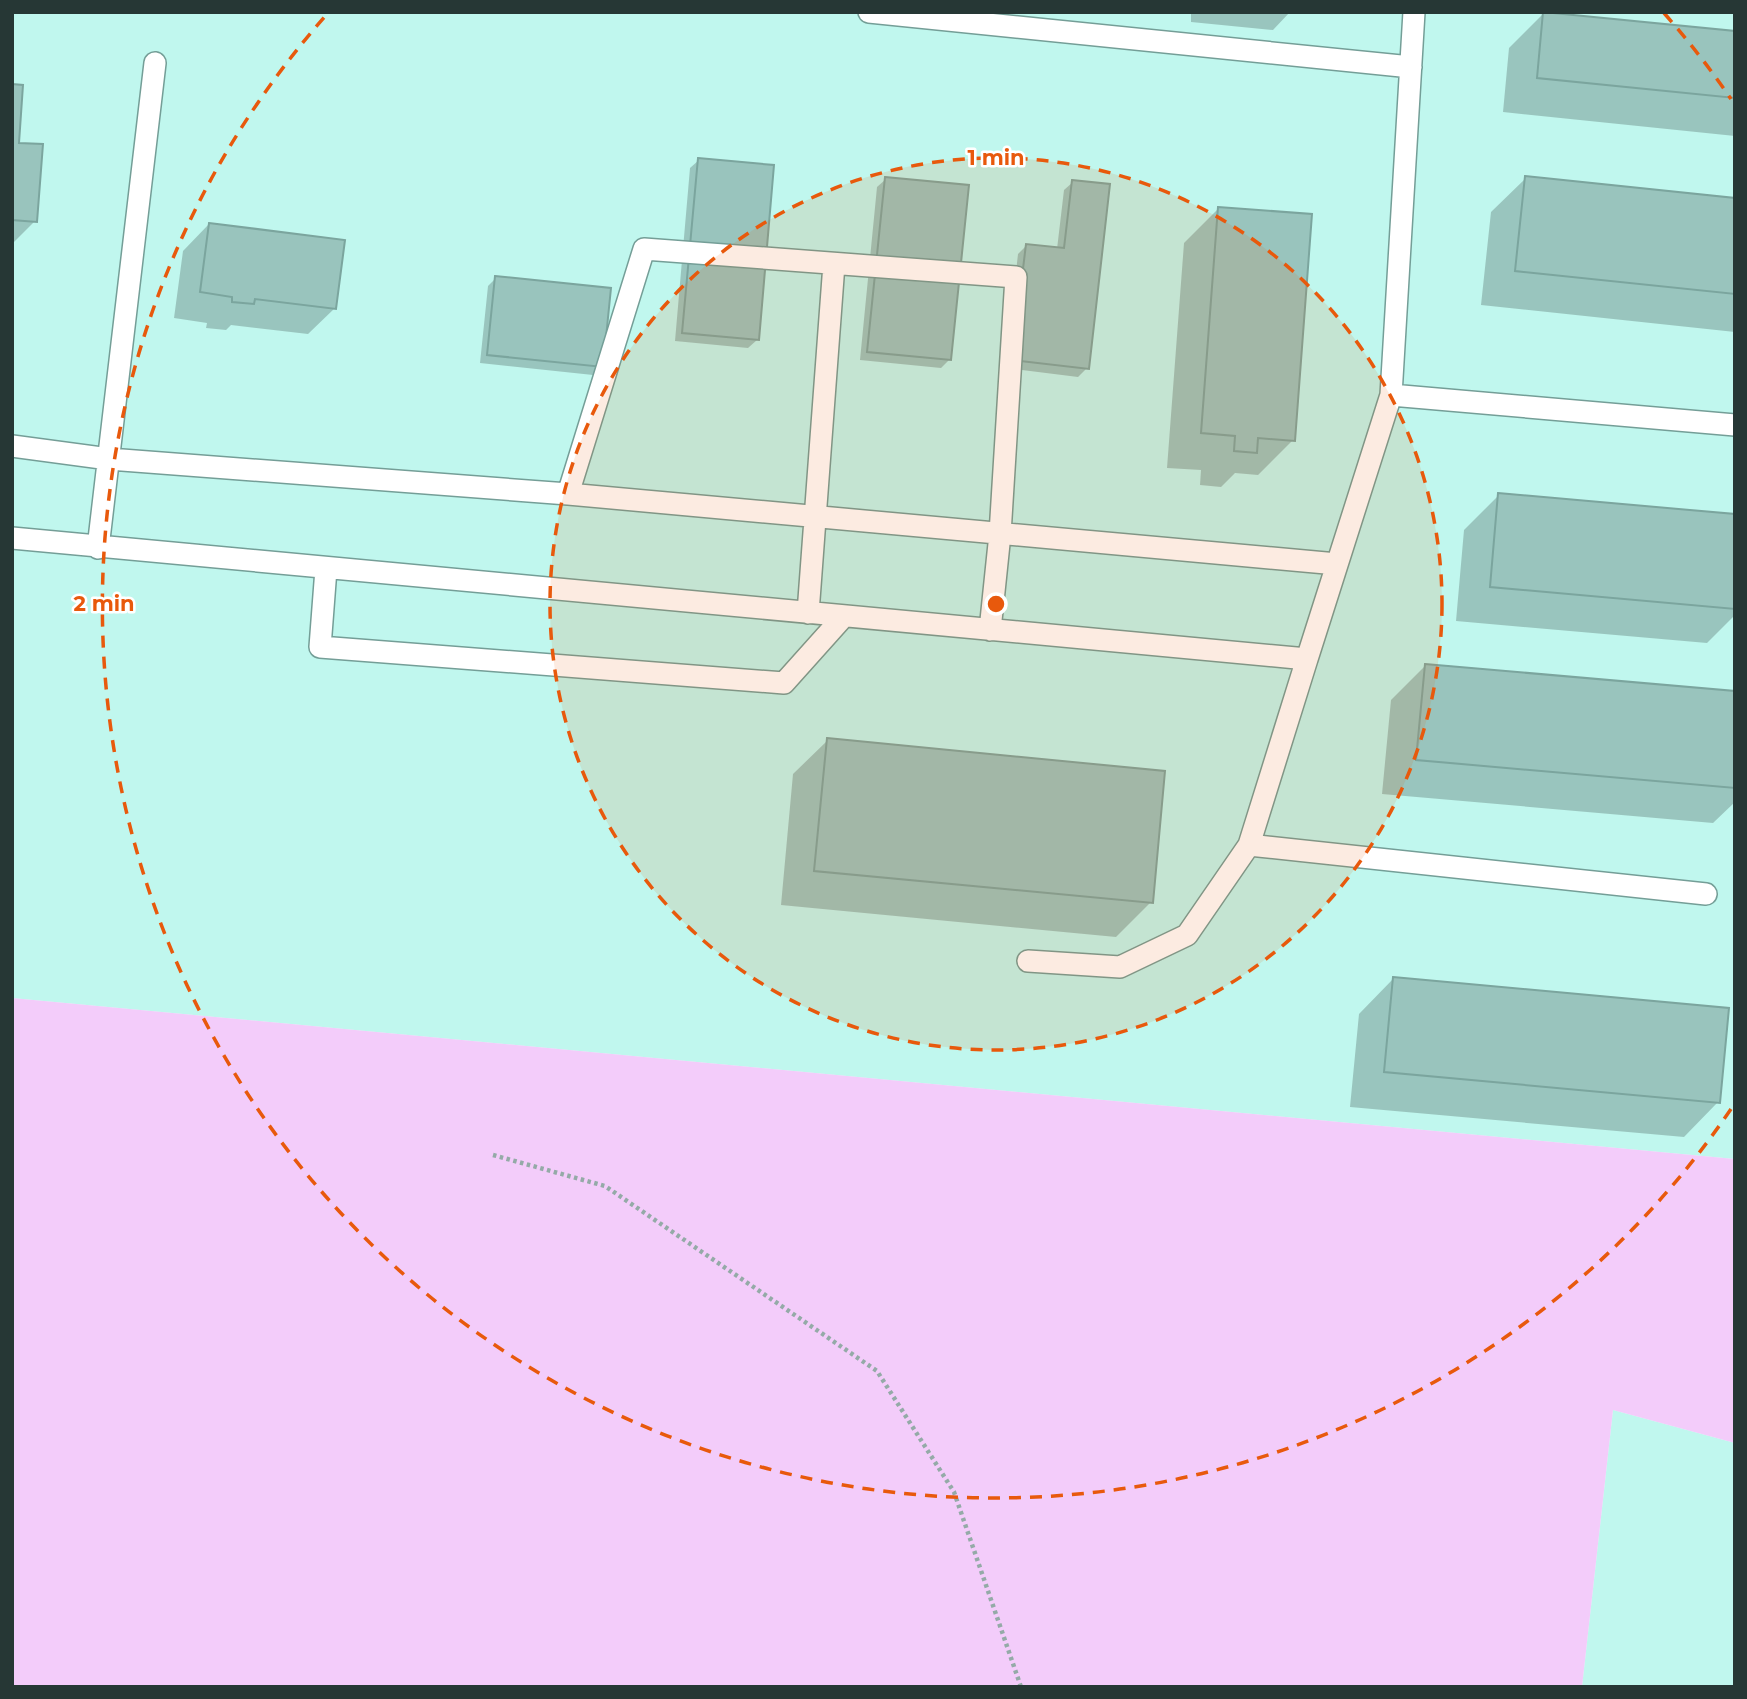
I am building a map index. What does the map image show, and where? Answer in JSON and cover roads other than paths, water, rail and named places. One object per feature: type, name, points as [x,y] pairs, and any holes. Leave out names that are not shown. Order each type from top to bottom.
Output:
[{"type":"lane","points":[[869,12],[1411,67]]},
{"type":"lane","points":[[1028,961],[1121,967],[1187,935],[1249,845],[1391,395],[1414,12]]},
{"type":"lane","points":[[98,548],[155,63]]},
{"type":"lane","points":[[568,494],[644,249],[1016,277],[1000,534],[990,630]]},
{"type":"lane","points":[[808,613],[834,264]]},
{"type":"lane","points":[[1391,395],[1735,425]]},
{"type":"lane","points":[[12,446],[109,459],[568,494],[1338,564]]},
{"type":"lane","points":[[12,538],[1307,659]]},
{"type":"lane","points":[[326,569],[320,648],[784,683],[844,617]]},
{"type":"lane","points":[[1249,845],[1706,894]]}]
